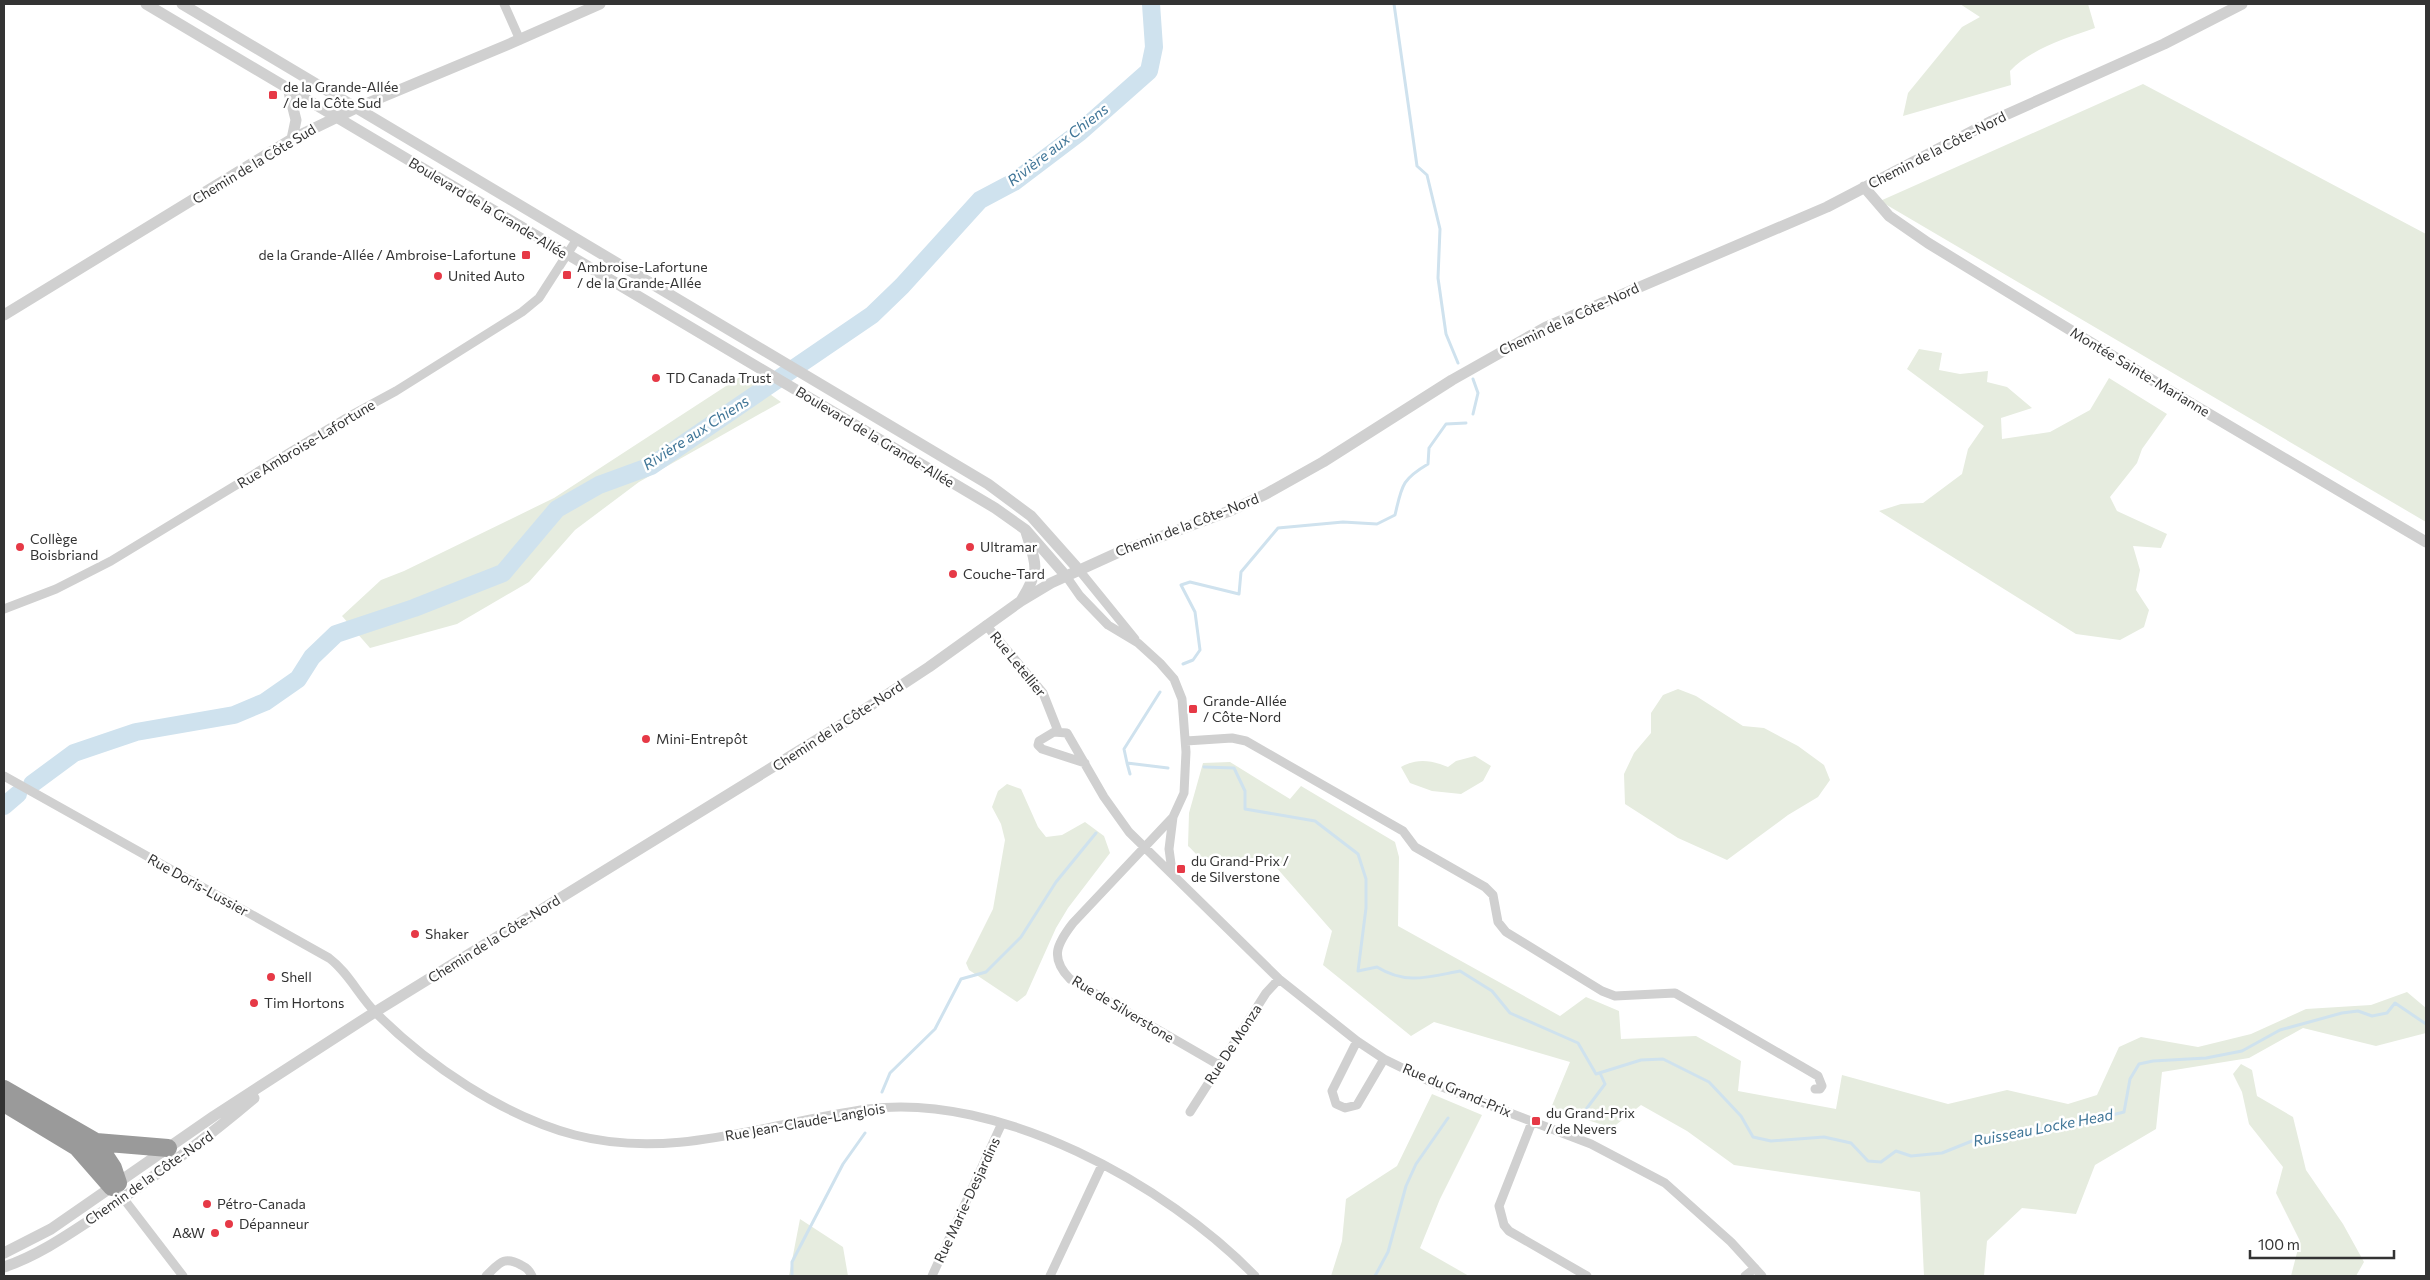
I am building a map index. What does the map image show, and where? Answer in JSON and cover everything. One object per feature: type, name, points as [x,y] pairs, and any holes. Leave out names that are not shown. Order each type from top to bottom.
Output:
[{"type":"highway","points":[[4,1089],[96,1142],[168,1148]]},
{"type":"highway","points":[[4,1103],[77,1147],[118,1189]]},
{"type":"highway","points":[[96,1142],[113,1168],[118,1189]]},
{"type":"street","name":"Boulevard de la Grande-Allée","points":[[146,4],[995,508],[1026,530],[1066,576],[1080,596],[1108,625],[1138,643]]},
{"type":"street","name":"Boulevard de la Grande-Allée","points":[[182,4],[788,365],[1014,502],[1039,523],[1138,643],[1165,668],[1176,684],[1183,706],[1186,741],[1187,766],[1184,793],[1173,817],[1146,847]]},
{"type":"street","points":[[504,4],[520,40]]},
{"type":"street","name":"Chemin de la Côte Sud","points":[[4,315],[292,139],[356,108],[520,40],[600,4]]},
{"type":"street","name":"Chemin de la Côte-Nord","points":[[4,1267],[49,1247],[168,1148],[375,1012],[798,752],[911,679],[1021,601],[1079,570],[1159,536],[1232,510],[1266,494],[1323,462],[1457,376],[1546,327],[1816,212],[1992,121],[2164,44],[2242,4]]},
{"type":"street","points":[[288,88],[296,120],[292,139]]},
{"type":"street","name":"Montée Sainte-Marianne","points":[[1864,187],[1889,216],[1928,243],[2170,391],[2426,542]]},
{"type":"street","name":"Rue Ambroise-Lafortune","points":[[4,609],[56,589],[111,561],[424,374],[532,304],[547,287],[577,239]]},
{"type":"street","points":[[782,382],[788,365]]},
{"type":"street","points":[[1021,601],[1036,572],[1034,557],[1026,530]]},
{"type":"street","name":"Rue Letellier","points":[[986,625],[1046,696],[1058,731]]},
{"type":"street","points":[[1085,763],[1040,748],[1038,743],[1040,740],[1058,731],[1070,736],[1118,819],[1146,847]]},
{"type":"street","points":[[1186,741],[1237,738],[1246,741],[1403,831],[1415,847],[1486,887],[1493,895],[1498,922],[1501,928],[1546,957],[1608,994],[1624,996],[1675,993],[1818,1076],[1822,1086],[1820,1089],[1815,1089]]},
{"type":"street","name":"Rue Doris-Lussier","points":[[4,776],[328,958],[338,966],[375,1012]]},
{"type":"street","points":[[1172,872],[1169,849],[1173,817]]},
{"type":"street","name":"Rue du Grand-Prix","points":[[1146,847],[1279,978],[1357,1041],[1384,1058],[1437,1085],[1591,1144],[1664,1183],[1731,1242],[1762,1276]]},
{"type":"street","name":"Rue de Silverstone","points":[[1146,847],[1064,934],[1057,956],[1057,963],[1070,979],[1219,1065]]},
{"type":"street","name":"Rue De Monza","points":[[1190,1112],[1266,993],[1279,978]]},
{"type":"street","name":"Rue Jean-Claude-Langlois","points":[[375,1012],[417,1050],[482,1095],[559,1130],[601,1140],[658,1145],[695,1141],[754,1132],[867,1110],[902,1106],[951,1111],[1002,1123],[1054,1142],[1102,1165],[1197,1224],[1254,1276]]},
{"type":"street","points":[[1357,1041],[1332,1092],[1336,1104],[1345,1108],[1357,1105],[1384,1058]]},
{"type":"street","name":"Chemin de la Côte-Nord","points":[[4,1253],[41,1235],[215,1132],[284,1073]]},
{"type":"street","points":[[1532,1122],[1499,1206],[1504,1225],[1509,1231],[1586,1276]]},
{"type":"street","name":"Rue Marie-Desjardins","points":[[932,1276],[1002,1123]]},
{"type":"street","points":[[1050,1276],[1102,1165]]},
{"type":"street","points":[[118,1189],[183,1276]]},
{"type":"street","points":[[486,1276],[504,1260],[511,1259],[528,1269],[532,1276]]},
{"type":"street","points":[[1745,1276],[1755,1268]]},
{"type":"shaded area","points":[[1960,4],[2088,4],[2095,28],[2038,50],[2028,56],[2010,71],[2011,85],[1903,116],[1908,93],[1962,27],[1980,17]]},
{"type":"shaded area","points":[[2143,84],[2426,234],[2426,522],[1880,201]]},
{"type":"shaded area","points":[[1919,349],[1942,353],[1939,370],[1960,374],[1988,371],[1987,382],[2007,387],[2032,408],[2001,418],[2002,439],[2050,432],[2090,410],[2109,378],[2167,414],[2142,449],[2137,463],[2110,497],[2117,511],[2167,534],[2161,548],[2133,546],[2140,570],[2136,590],[2149,610],[2144,627],[2120,640],[2076,634],[1879,511],[1901,504],[1923,503],[1962,474],[1968,449],[1984,426],[1907,369]]},
{"type":"shaded area","points":[[743,375],[781,402],[639,482],[575,530],[529,582],[457,624],[370,648],[342,616],[381,580],[404,571],[554,498]]},
{"type":"shaded area","points":[[1678,689],[1696,696],[1743,726],[1764,728],[1798,746],[1824,765],[1830,780],[1818,797],[1788,815],[1727,860],[1678,838],[1625,804],[1624,774],[1634,753],[1651,733],[1651,713],[1663,695]]},
{"type":"shaded area","points":[[1475,756],[1491,766],[1483,781],[1461,794],[1432,791],[1410,783],[1401,767],[1413,762],[1424,761],[1448,767],[1456,761]]},
{"type":"shaded area","points":[[1230,762],[1290,799],[1301,786],[1395,842],[1399,857],[1398,926],[1560,1016],[1586,997],[1619,1011],[1621,1039],[1696,1036],[1741,1061],[1738,1091],[1836,1109],[1842,1075],[1948,1104],[2007,1090],[2068,1104],[2097,1095],[2119,1047],[2141,1037],[2198,1047],[2251,1034],[2306,1009],[2371,1005],[2407,992],[2426,1008],[2426,1033],[2376,1046],[2303,1028],[2249,1058],[2162,1072],[2156,1129],[2095,1165],[2076,1214],[2022,1208],[1987,1241],[1984,1276],[1924,1276],[1920,1192],[1734,1165],[1687,1131],[1641,1105],[1612,1128],[1551,1108],[1570,1062],[1434,1022],[1411,1036],[1323,965],[1332,931],[1268,858],[1253,858],[1231,865],[1216,866],[1205,863],[1188,846],[1189,813],[1203,763]]},
{"type":"shaded area","points":[[1007,784],[1021,789],[1038,827],[1046,837],[1062,835],[1085,822],[1104,836],[1110,853],[1068,908],[1056,928],[1026,995],[1017,1002],[969,970],[966,963],[993,909],[1005,840],[1001,824],[992,807],[998,791]]},
{"type":"shaded area","points":[[2241,1064],[2252,1070],[2257,1096],[2293,1117],[2306,1170],[2343,1224],[2364,1262],[2356,1276],[2291,1276],[2300,1241],[2276,1193],[2283,1167],[2249,1124],[2242,1092],[2233,1074]]},
{"type":"shaded area","points":[[1432,1094],[1482,1115],[1440,1199],[1420,1248],[1469,1276],[1331,1276],[1342,1241],[1346,1199],[1397,1166]]},
{"type":"shaded area","points":[[800,1219],[843,1247],[848,1276],[789,1276]]},
{"type":"waterway","name":"Rivière aux Chiens","points":[[32,784],[74,753],[136,732],[234,715],[265,702],[298,679],[312,657],[336,634],[414,608],[503,573],[557,509],[599,485],[651,466],[872,315],[902,286],[980,200],[1014,182],[1080,132],[1149,71],[1154,47],[1151,4]]},
{"type":"waterway","name":"Ruisseau Locke Head","points":[[1394,4],[1417,166],[1427,175],[1440,229],[1438,278],[1446,334],[1458,363]]},
{"type":"waterway","name":"Ruisseau Locke Head","points":[[1473,379],[1478,393],[1473,414]]},
{"type":"waterway","name":"Ruisseau Locke Head","points":[[1183,664],[1193,660],[1200,650],[1195,612],[1181,585],[1190,582],[1239,594],[1241,572],[1278,528],[1343,522],[1377,524],[1395,515],[1401,490],[1412,475],[1428,464],[1429,448],[1446,424],[1466,423]]},
{"type":"waterway","name":"Ruisseau Locke Head","points":[[1160,692],[1124,749],[1127,763],[1168,768]]},
{"type":"waterway","points":[[1127,763],[1130,774]]},
{"type":"waterway","name":"Ruisseau Locke Head","points":[[1204,767],[1234,768],[1245,791],[1245,809],[1315,821],[1358,854],[1366,879],[1366,908],[1358,971],[1377,967],[1388,973],[1408,978],[1460,971],[1492,991],[1510,1013],[1578,1043],[1596,1074],[1641,1060],[1663,1059],[1709,1082],[1741,1116],[1753,1137],[1771,1141],[1824,1137],[1851,1143],[1868,1161],[1881,1162],[1896,1151],[1911,1156],[1942,1153],[1977,1139],[2013,1131],[2065,1127],[2124,1112],[2130,1079],[2139,1064],[2153,1061],[2206,1058],[2242,1051],[2280,1030],[2342,1013],[2358,1011],[2372,1016],[2387,1013],[2395,1003],[2426,1024]]},
{"type":"waterway","name":"Rivière aux Chiens","points":[[4,806],[18,794]]},
{"type":"waterway","points":[[882,1092],[890,1073],[935,1029],[961,979],[986,972],[1021,937],[1056,882],[1096,833]]},
{"type":"waterway","points":[[1584,1112],[1605,1084],[1600,1073]]},
{"type":"waterway","points":[[1375,1276],[1388,1252],[1406,1186],[1416,1164],[1448,1118]]},
{"type":"waterway","points":[[792,1276],[792,1262],[843,1164],[865,1133]]},
{"type":"place","name":"de la Grande-Allée / de la Côte Sud","points":[[273,95]]},
{"type":"place","name":"de la Grande-Allée / Ambroise-Lafortune","points":[[526,255]]},
{"type":"place","name":"Ambroise-Lafortune / de la Grande-Allée","points":[[567,275]]},
{"type":"place","name":"United Auto","points":[[438,276]]},
{"type":"place","name":"TD Canada Trust","points":[[656,378]]},
{"type":"place","name":"Collège Boisbriand","points":[[20,547]]},
{"type":"place","name":"Ultramar","points":[[970,547]]},
{"type":"place","name":"Couche-Tard","points":[[953,574]]},
{"type":"place","name":"Grande-Allée / Côte-Nord","points":[[1193,709]]},
{"type":"place","name":"Mini-Entrepôt","points":[[646,739]]},
{"type":"place","name":"du Grand-Prix / de Silverstone","points":[[1181,869]]},
{"type":"place","name":"Shaker","points":[[415,934]]},
{"type":"place","name":"Shell","points":[[271,977]]},
{"type":"place","name":"Tim Hortons","points":[[254,1003]]},
{"type":"place","name":"du Grand-Prix / de Nevers","points":[[1536,1121]]},
{"type":"place","name":"Pétro-Canada","points":[[207,1204]]},
{"type":"place","name":"Dépanneur","points":[[229,1224]]},
{"type":"place","name":"A&W","points":[[215,1233]]}]
